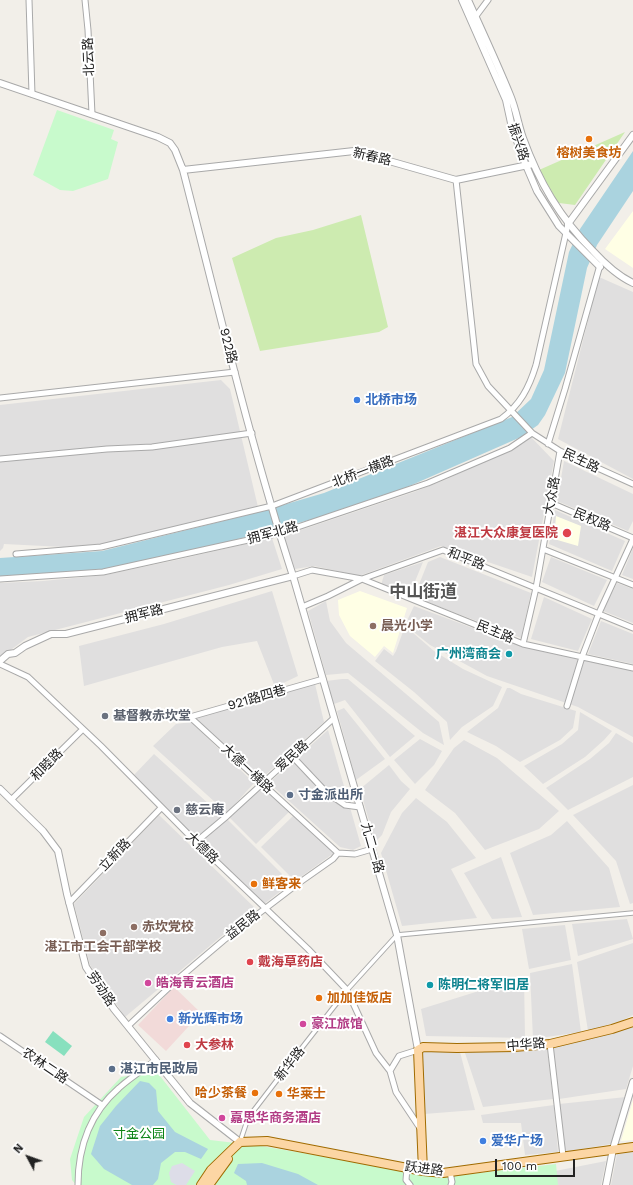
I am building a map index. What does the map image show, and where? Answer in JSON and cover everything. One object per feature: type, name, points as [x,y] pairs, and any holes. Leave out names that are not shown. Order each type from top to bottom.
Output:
[{"type":"main road","name":"中华路","points":[[418,1050],[423,1047],[514,1047],[550,1044],[612,1029],[633,1022]]},
{"type":"main road","name":"九二一路","points":[[418,1050],[423,1171]]},
{"type":"main road","name":"跃进路","points":[[240,1142],[267,1141],[423,1171],[443,1173],[633,1147]]},
{"type":"main road","points":[[201,1185],[211,1170],[240,1142]]},
{"type":"main road","points":[[209,1185],[240,1142]]},
{"type":"street","points":[[29,0],[32,94]]},
{"type":"street","name":"北云路","points":[[85,0],[92,114]]},
{"type":"street","name":"振兴路","points":[[462,0],[506,100],[511,123],[526,166],[537,191],[550,213],[566,234],[573,237]]},
{"type":"street","name":"振兴路","points":[[468,0],[510,96],[533,164],[550,197],[568,224],[573,237],[600,267]]},
{"type":"street","points":[[476,16],[488,0]]},
{"type":"street","name":"922路","points":[[0,83],[158,137],[170,143],[175,150],[183,170],[235,372],[280,533]]},
{"type":"street","points":[[568,224],[633,135]]},
{"type":"street","name":"新春路","points":[[183,170],[354,151],[456,180],[533,164]]},
{"type":"street","name":"民生路","points":[[456,180],[476,364],[488,386],[532,433],[548,444],[560,451],[633,484]]},
{"type":"street","name":"北桥一横路","points":[[16,554],[101,547],[272,506],[489,425],[501,419],[512,411],[531,383],[568,224]]},
{"type":"street","points":[[573,237],[614,271],[633,283]]},
{"type":"street","points":[[548,444],[602,260]]},
{"type":"street","points":[[0,398],[235,372]]},
{"type":"street","points":[[0,459],[107,449],[152,447],[252,433]]},
{"type":"street","name":"拥军北路","points":[[0,579],[103,572],[280,533],[428,484],[510,448],[532,433]]},
{"type":"street","name":"大众路","points":[[523,644],[536,588],[560,451]]},
{"type":"street","name":"民权路","points":[[551,503],[633,538]]},
{"type":"street","name":"九二一路","points":[[280,533],[294,576],[396,935],[418,1050]]},
{"type":"street","points":[[567,706],[582,656],[599,613],[633,538]]},
{"type":"street","points":[[543,549],[633,584]]},
{"type":"street","name":"和平路","points":[[294,576],[312,570],[362,579],[443,550],[633,628]]},
{"type":"street","name":"拥军路","points":[[0,663],[8,654],[15,654],[25,646],[51,634],[66,634],[294,576]]},
{"type":"street","points":[[302,607],[362,579]]},
{"type":"street","name":"民主路","points":[[362,579],[523,644],[633,668]]},
{"type":"street","name":"大德路","points":[[0,663],[28,677],[161,808],[308,949],[347,990],[376,1053],[390,1071]]},
{"type":"street","name":"921路四巷","points":[[190,717],[323,680]]},
{"type":"street","name":"大德一横路","points":[[190,717],[338,853]]},
{"type":"street","name":"爱民路","points":[[196,842],[334,718]]},
{"type":"street","name":"和睦路","points":[[11,800],[82,729]]},
{"type":"street","points":[[292,757],[326,792],[345,805],[360,807]]},
{"type":"street","name":"劳动路","points":[[0,789],[43,831],[58,851],[69,903],[86,967],[114,1009],[190,1103],[240,1142]]},
{"type":"street","name":"立新路","points":[[69,903],[161,808]]},
{"type":"street","points":[[338,853],[355,854],[372,849]]},
{"type":"street","name":"益民路","points":[[128,1026],[178,979],[224,940],[265,908],[333,859],[338,853]]},
{"type":"street","points":[[396,935],[633,913]]},
{"type":"street","name":"新华路","points":[[240,1142],[248,1118],[347,990],[396,935]]},
{"type":"street","name":"农林二路","points":[[0,1036],[102,1105]]},
{"type":"street","points":[[550,1044],[562,1156]]},
{"type":"street","points":[[418,1050],[399,1056],[390,1071],[396,1092],[422,1130]]},
{"type":"street","points":[[78,1185],[78,1170],[82,1145],[91,1123],[102,1105],[119,1087],[156,1060]]},
{"type":"street","points":[[606,1185],[613,1149],[633,1082]]},
{"type":"street","points":[[407,1168],[406,1180],[410,1185]]},
{"type":"street","points":[[450,1172],[452,1182],[451,1185]]},
{"type":"shaded area","points":[[633,211],[633,268],[605,249]]},
{"type":"shaded area","points":[[599,277],[633,292],[633,479],[558,439]]},
{"type":"shaded area","points":[[221,380],[230,389],[258,507],[102,544],[64,547],[4,544],[0,551],[0,405]]},
{"type":"shaded area","points":[[531,437],[554,461],[532,577],[441,546],[359,576],[314,566],[295,569],[283,536],[414,492],[447,479]]},
{"type":"shaded area","points":[[564,461],[633,494],[633,521],[628,531],[557,501]]},
{"type":"shaded area","points":[[555,510],[625,541],[612,571],[549,544]]},
{"type":"shaded area","name":"湛江大众康复医院","points":[[556,516],[581,526],[578,546],[554,539]]},
{"type":"shaded area","points":[[272,538],[282,569],[229,585],[28,637],[0,658],[0,583],[43,581],[105,575]]},
{"type":"shaded area","points":[[633,548],[633,579],[622,575]]},
{"type":"shaded area","points":[[440,557],[531,593],[521,638],[414,597],[428,562]]},
{"type":"shaded area","points":[[551,557],[607,580],[594,606],[542,582]]},
{"type":"shaded area","points":[[423,562],[409,596],[381,585],[384,575]]},
{"type":"shaded area","points":[[617,583],[633,589],[633,623],[603,611]]},
{"type":"shaded area","points":[[272,591],[298,676],[275,687],[257,641],[222,647],[84,686],[79,646],[164,624]]},
{"type":"shaded area","name":"晨光小学","points":[[360,591],[407,608],[393,653],[384,646],[375,657],[350,636],[339,615],[338,600]]},
{"type":"shaded area","points":[[544,597],[592,619],[578,651],[531,639]]},
{"type":"shaded area","points":[[326,601],[330,621],[346,643],[439,722],[444,745],[423,733],[348,673],[326,675],[308,611]]},
{"type":"shaded area","points":[[414,606],[510,642],[633,671],[633,737],[578,707],[487,676],[430,645],[405,625]]},
{"type":"shaded area","points":[[601,621],[633,634],[633,664],[588,654]]},
{"type":"shaded area","points":[[405,626],[434,651],[463,669],[502,687],[493,706],[462,727],[450,740],[447,722],[414,692],[375,661],[384,649],[393,656]]},
{"type":"shaded area","points":[[348,679],[415,736],[390,757],[345,700],[334,704],[326,681]]},
{"type":"shaded area","points":[[315,684],[324,722],[262,778],[194,718]]},
{"type":"shaded area","points":[[507,688],[521,694],[576,711],[573,728],[560,740],[520,762],[496,746],[467,732],[498,708]]},
{"type":"shaded area","points":[[344,708],[385,759],[356,780],[337,711]]},
{"type":"shaded area","points":[[580,712],[612,731],[585,757],[543,784],[524,766],[562,744],[578,730]]},
{"type":"shaded area","points":[[191,722],[254,783],[227,813],[153,746],[176,724]]},
{"type":"shaded area","points":[[328,730],[361,846],[353,850],[340,847],[269,783]]},
{"type":"shaded area","points":[[616,733],[633,743],[633,777],[568,810],[546,788],[590,759],[609,743]]},
{"type":"shaded area","points":[[420,739],[442,751],[434,765],[415,784],[394,760]]},
{"type":"shaded area","points":[[464,740],[497,758],[559,811],[539,829],[485,850],[455,813],[425,790],[454,748]]},
{"type":"shaded area","points":[[154,754],[222,816],[196,838],[133,776]]},
{"type":"shaded area","points":[[389,765],[401,781],[410,789],[391,812],[382,835],[375,842],[360,789]]},
{"type":"shaded area","points":[[633,785],[633,903],[630,904],[616,861],[573,815]]},
{"type":"shaded area","points":[[261,787],[290,811],[256,844],[229,817]]},
{"type":"shaded area","points":[[416,798],[447,822],[476,858],[451,869],[477,918],[402,926],[381,853],[402,813]]},
{"type":"shaded area","points":[[159,815],[255,908],[125,1017],[90,965],[74,904]]},
{"type":"shaded area","points":[[294,815],[334,853],[295,881],[261,847]]},
{"type":"shaded area","points":[[227,819],[291,883],[264,904],[199,842]]},
{"type":"shaded area","points":[[567,821],[609,868],[620,907],[533,915],[510,853],[551,835]]},
{"type":"shaded area","points":[[501,857],[522,917],[492,919],[464,873]]},
{"type":"shaded area","points":[[627,919],[633,939],[578,956],[572,924]]},
{"type":"shaded area","points":[[565,925],[571,960],[529,969],[522,929]]},
{"type":"shaded area","points":[[633,943],[633,1015],[623,1020],[588,1031],[577,962]]},
{"type":"shaded area","points":[[572,964],[581,1032],[533,1039],[530,973]]},
{"type":"shaded area","points":[[524,977],[525,1038],[426,1036],[421,1009]]},
{"type":"shaded area","name":"新光辉市场","points":[[174,987],[201,1013],[166,1051],[138,1025]]},
{"type":"shaded area","points":[[633,1024],[633,1066],[626,1089],[559,1099],[553,1046]]},
{"type":"shaded area","points":[[547,1047],[553,1099],[483,1107],[464,1050]]},
{"type":"shaded area","points":[[423,1052],[460,1052],[475,1110],[424,1114]]},
{"type":"shaded area","points":[[626,1097],[611,1144],[564,1152],[559,1104]]},
{"type":"shaded area","points":[[633,1100],[633,1140],[621,1141]]},
{"type":"shaded area","points":[[554,1105],[558,1152],[525,1155],[521,1123],[483,1123],[481,1115]]},
{"type":"shaded area","points":[[633,1152],[633,1185],[611,1185],[617,1154]]},
{"type":"shaded area","points":[[606,1161],[601,1185],[547,1185],[545,1173]]},
{"type":"shaded area","points":[[182,1163],[195,1171],[186,1185],[176,1185],[171,1182],[169,1173],[172,1166]]},
{"type":"green space","points":[[57,110],[114,130],[111,139],[118,142],[108,179],[73,191],[60,190],[33,175]]},
{"type":"green space","points":[[625,132],[575,205],[559,203],[539,170]]},
{"type":"green space","points":[[361,215],[388,327],[379,332],[260,351],[232,258],[276,238],[313,230]]},
{"type":"green space","points":[[53,1031],[72,1046],[64,1056],[45,1042]]},
{"type":"green space","name":"寸金公园","points":[[153,1067],[210,1140],[261,1146],[444,1177],[556,1164],[558,1185],[76,1185],[72,1180],[70,1159],[84,1117],[121,1077],[136,1075]]},
{"type":"water","points":[[633,151],[633,191],[597,245],[587,268],[565,373],[545,415],[538,425],[521,437],[405,488],[324,516],[227,542],[107,569],[0,577],[0,558],[102,551],[259,512],[324,493],[512,417],[531,399],[544,370],[569,252],[580,229]]},
{"type":"water","points":[[140,1081],[149,1083],[156,1090],[158,1111],[175,1132],[208,1149],[201,1159],[185,1152],[175,1152],[161,1163],[158,1179],[153,1185],[132,1185],[104,1169],[91,1154],[100,1126],[116,1106]]},
{"type":"water","points":[[262,1163],[298,1174],[318,1185],[247,1185],[246,1181],[234,1173],[238,1164]]},
{"type":"place","name":"榕树美食坊","points":[[589,139]]},
{"type":"place","name":"北桥市场","points":[[357,400]]},
{"type":"place","name":"湛江大众康复医院","points":[[567,533]]},
{"type":"place","name":"晨光小学","points":[[373,626]]},
{"type":"place","name":"广州湾商会","points":[[509,654]]},
{"type":"place","name":"基督教赤坎堂","points":[[105,716]]},
{"type":"place","name":"寸金派出所","points":[[290,795]]},
{"type":"place","name":"慈云庵","points":[[177,810]]},
{"type":"place","name":"鲜客来","points":[[254,884]]},
{"type":"place","name":"赤坎党校","points":[[134,927]]},
{"type":"place","name":"湛江市工会干部学校","points":[[103,933]]},
{"type":"place","name":"戴海草药店","points":[[250,962]]},
{"type":"place","name":"皓海青云酒店","points":[[148,983]]},
{"type":"place","name":"陈明仁将军旧居","points":[[430,985]]},
{"type":"place","name":"加加佳饭店","points":[[319,998]]},
{"type":"place","name":"新光辉市场","points":[[170,1019]]},
{"type":"place","name":"豪江旅馆","points":[[303,1024]]},
{"type":"place","name":"大参林","points":[[187,1045]]},
{"type":"place","name":"湛江市民政局","points":[[112,1069]]},
{"type":"place","name":"哈少茶餐","points":[[255,1093]]},
{"type":"place","name":"华莱士","points":[[279,1094]]},
{"type":"place","name":"嘉思华商务酒店","points":[[222,1118]]},
{"type":"place","name":"爱华广场","points":[[483,1141]]},
{"type":"district","name":"中山街道","points":[[423,592]]}]
